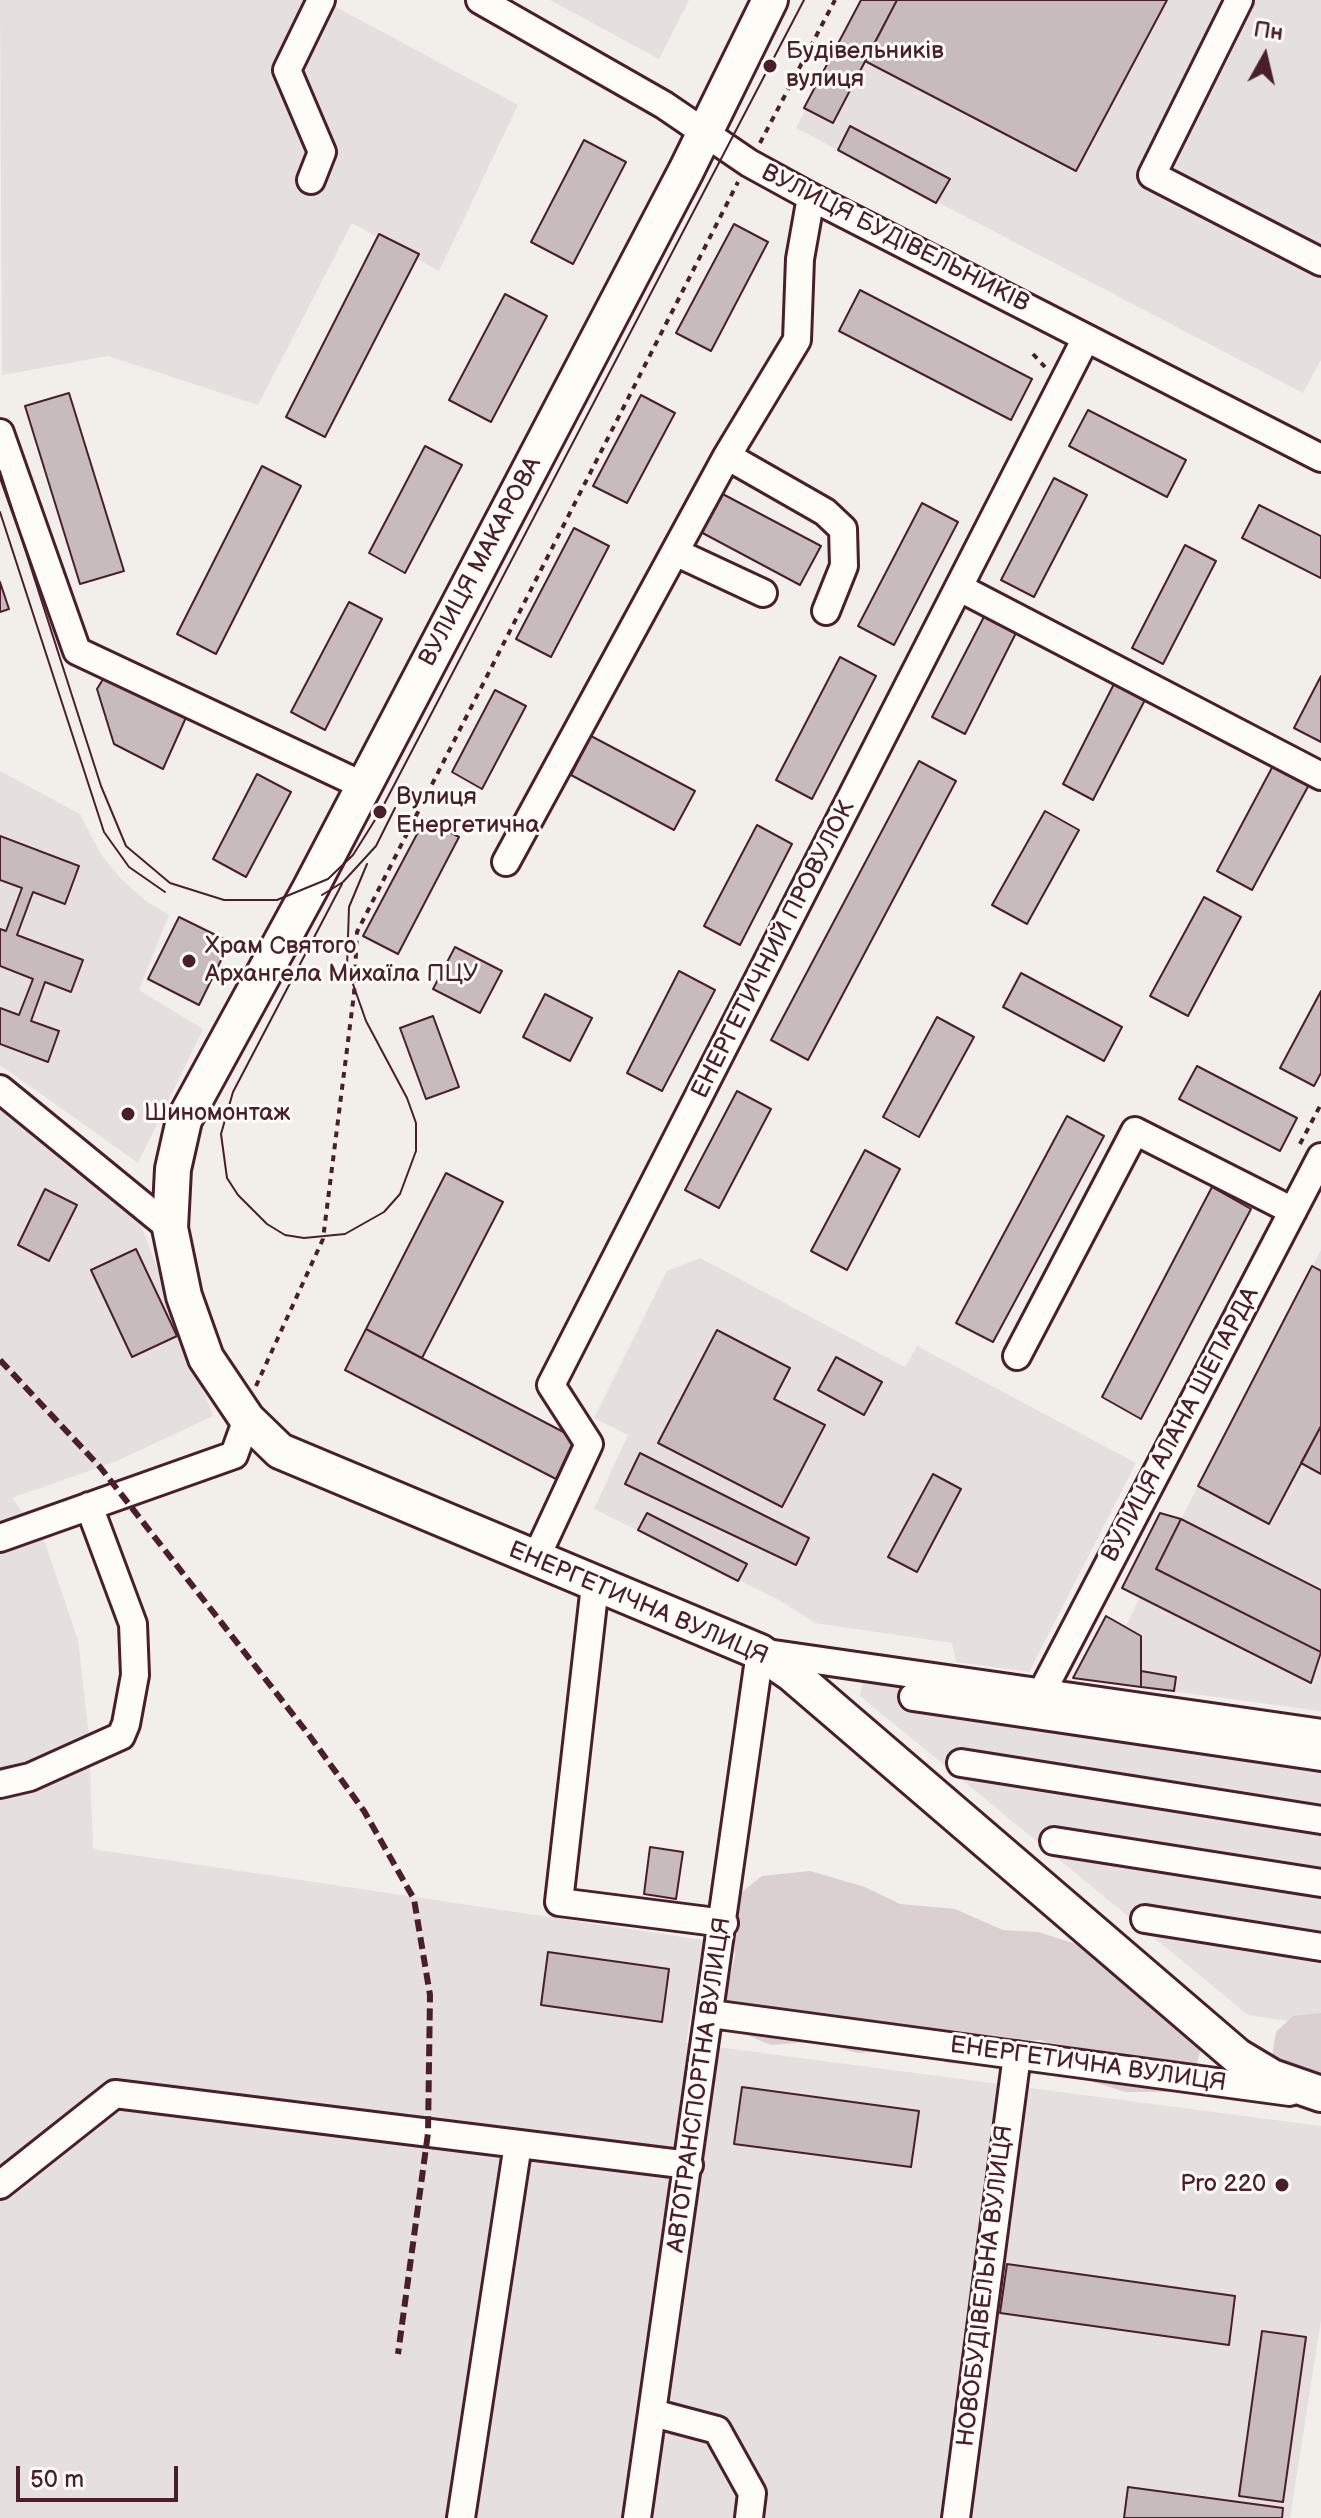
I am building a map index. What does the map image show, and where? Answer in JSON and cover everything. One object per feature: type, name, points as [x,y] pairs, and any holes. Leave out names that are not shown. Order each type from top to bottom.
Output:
[{"type":"main road","name":"ВУЛИЦЯ МАКАРОВА","points":[[184,1120],[364,786],[770,0]]},
{"type":"main road","name":"ЕНЕРГЕТИЧНА ВУЛИЦЯ","points":[[184,1120],[173,1169],[170,1228],[184,1296],[206,1358],[249,1407],[280,1451],[760,1652],[792,1674],[1237,2056],[1272,2077],[1321,2095]]},
{"type":"street","points":[[311,180],[322,152],[287,70],[321,0]]},
{"type":"street","name":"ВУЛИЦЯ БУДІВЕЛЬНИКІВ","points":[[480,0],[664,105],[749,163],[811,197],[1321,458]]},
{"type":"street","points":[[1239,0],[1152,175],[1321,262]]},
{"type":"street","points":[[506,862],[727,456],[797,340],[800,259],[811,197]]},
{"type":"street","name":"ЕНЕРГЕТИЧНИЙ ПРОВУЛОК","points":[[535,1560],[589,1444],[551,1385],[1086,338]]},
{"type":"street","points":[[0,433],[77,651],[364,786]]},
{"type":"street","points":[[727,456],[825,512],[843,529],[844,566],[826,611]]},
{"type":"street","points":[[675,552],[763,593]]},
{"type":"street","points":[[960,588],[1321,776]]},
{"type":"street","points":[[0,1089],[170,1228]]},
{"type":"street","points":[[1017,1356],[1135,1131],[1293,1211]]},
{"type":"street","name":"ВУЛИЦЯ АЛАНА ШЕПАРДА","points":[[1042,1692],[1321,1157]]},
{"type":"street","points":[[0,1538],[234,1455],[249,1407]]},
{"type":"street","points":[[0,1784],[30,1777],[121,1736],[126,1724],[135,1675],[133,1624],[89,1506]]},
{"type":"street","points":[[595,1585],[559,1902],[724,1923]]},
{"type":"street","points":[[760,1652],[1321,1733]]},
{"type":"street","name":"АВТОТРАНСПОРТНА ВУЛИЦЯ","points":[[637,2518],[724,1923],[760,1652]]},
{"type":"street","points":[[913,1697],[1321,1757]]},
{"type":"street","points":[[961,1763],[1321,1820]]},
{"type":"street","points":[[1054,1841],[1321,1883]]},
{"type":"street","points":[[1145,1919],[1321,1947]]},
{"type":"street","name":"ЕНЕРГЕТИЧНА ВУЛИЦЯ","points":[[711,2014],[1321,2095]]},
{"type":"street","name":"НОВОБУДІВЕЛЬНА ВУЛИЦЯ","points":[[956,2518],[1017,2055]]},
{"type":"street","points":[[0,2185],[115,2094],[689,2165]]},
{"type":"street","points":[[461,2518],[518,2144]]},
{"type":"street","points":[[653,2413],[717,2430],[752,2493],[749,2518]]},
{"type":"path","points":[[249,1407],[323,1239],[354,994],[357,932],[835,0]]},
{"type":"shaded area","points":[[0,0],[323,0],[518,105],[439,271],[352,223],[258,405],[108,356],[2,375]]},
{"type":"shaded area","points":[[550,0],[689,0],[659,59]]},
{"type":"shaded area","points":[[861,0],[1321,0],[1321,360],[1303,393],[796,128]]},
{"type":"shaded area","points":[[0,771],[80,814],[100,853],[122,880],[146,901],[169,915],[139,990],[203,1029],[138,1163],[0,1065]]},
{"type":"shaded area","points":[[0,1106],[139,1220],[213,1416],[117,1461],[12,1498],[45,1543],[78,1640],[89,1737],[93,1849],[703,1940],[686,2043],[1321,2126],[1321,2320],[1290,2518],[0,2518]]},
{"type":"shaded area","points":[[1321,1250],[1321,1711],[1073,1678],[1106,1616],[1126,1626],[1140,1597],[1122,1588],[1160,1513],[1181,1519]]},
{"type":"shaded area","points":[[700,1258],[905,1367],[917,1346],[1136,1463],[1029,1672],[956,1662],[952,1643],[815,1623],[781,1601],[594,1509],[628,1435],[594,1418],[667,1271]]},
{"type":"shaded area","points":[[864,1674],[1321,1743],[1321,2026],[1248,2015],[860,1696]]},
{"type":"shaded area","points":[[810,1871],[865,1887],[900,1904],[955,1909],[1003,1930],[1038,1932],[1092,1949],[1202,2044],[1196,2067],[1167,2092],[1126,2092],[1093,2082],[1068,2054],[1041,2040],[1015,2042],[986,2066],[948,2063],[914,2050],[857,2053],[818,2041],[771,2045],[740,2032],[723,2006],[735,1956],[733,1929],[737,1896],[762,1876]]},
{"type":"shaded area","points":[[1321,2013],[1321,2104],[1279,2083],[1272,2056],[1276,2032],[1293,2016]]},
{"type":"building","points":[[861,0],[897,0],[833,123],[804,108]]},
{"type":"building","points":[[897,0],[1167,0],[1076,171],[865,61]]},
{"type":"building","points":[[850,126],[950,179],[936,203],[838,150]]},
{"type":"building","points":[[584,140],[626,162],[573,264],[531,242]]},
{"type":"building","points":[[734,224],[768,242],[711,351],[676,333]]},
{"type":"building","points":[[379,234],[419,254],[325,437],[286,417]]},
{"type":"building","points":[[860,290],[1032,379],[1011,420],[839,331]]},
{"type":"building","points":[[505,294],[547,316],[491,422],[449,400]]},
{"type":"building","points":[[69,393],[124,571],[80,584],[25,406]]},
{"type":"building","points":[[641,395],[675,413],[627,503],[593,486]]},
{"type":"building","points":[[1088,410],[1186,460],[1167,497],[1069,446]]},
{"type":"building","points":[[425,446],[462,465],[405,573],[369,553]]},
{"type":"building","points":[[262,466],[301,486],[216,654],[177,634]]},
{"type":"building","points":[[1054,478],[1087,495],[1034,597],[1001,580]]},
{"type":"building","points":[[717,491],[821,546],[800,585],[697,530]]},
{"type":"building","points":[[922,503],[958,522],[894,645],[858,626]]},
{"type":"building","points":[[1259,505],[1321,536],[1321,578],[1242,538]]},
{"type":"building","points":[[574,528],[609,546],[551,657],[516,639]]},
{"type":"building","points":[[1185,545],[1216,561],[1163,664],[1132,648]]},
{"type":"building","points":[[0,582],[9,609],[0,612]]},
{"type":"building","points":[[349,602],[382,619],[325,730],[291,712]]},
{"type":"building","points":[[987,611],[1019,627],[965,734],[932,717]]},
{"type":"building","points":[[840,657],[876,676],[812,799],[776,780]]},
{"type":"building","points":[[105,676],[188,713],[163,769],[114,744],[97,689]]},
{"type":"building","points":[[1321,676],[1321,742],[1294,728]]},
{"type":"building","points":[[1116,680],[1147,696],[1093,800],[1063,784]]},
{"type":"building","points":[[495,690],[526,706],[482,789],[452,772]]},
{"type":"building","points":[[591,736],[695,791],[674,830],[571,775]]},
{"type":"building","points":[[919,761],[956,781],[808,1060],[771,1040]]},
{"type":"building","points":[[1275,762],[1311,781],[1252,890],[1217,871]]},
{"type":"building","points":[[257,774],[291,792],[246,877],[213,859]]},
{"type":"building","points":[[1045,811],[1079,830],[1027,924],[992,905]]},
{"type":"building","points":[[425,819],[459,837],[398,954],[363,936]]},
{"type":"building","points":[[757,825],[792,844],[740,945],[704,926]]},
{"type":"building","points":[[0,836],[79,866],[65,904],[33,892],[17,935],[83,960],[71,992],[45,982],[31,1021],[59,1031],[48,1062],[0,1044],[0,1008],[19,1015],[33,979],[0,966],[0,929],[6,931],[22,888],[0,880]]},
{"type":"building","points":[[1204,897],[1241,917],[1188,1016],[1150,996]]},
{"type":"building","name":"Храм Святого Архангела Михаїла ПЦУ","points":[[179,917],[230,942],[199,1005],[148,979]]},
{"type":"building","points":[[455,947],[502,971],[480,1013],[433,989]]},
{"type":"building","points":[[679,971],[715,990],[662,1091],[627,1073]]},
{"type":"building","points":[[1021,973],[1122,1027],[1104,1061],[1003,1007]]},
{"type":"building","points":[[1321,991],[1321,1073],[1314,1086],[1280,1068]]},
{"type":"building","points":[[545,994],[592,1018],[570,1061],[523,1037]]},
{"type":"building","points":[[433,1016],[459,1087],[426,1099],[400,1028]]},
{"type":"building","points":[[937,1017],[974,1037],[919,1137],[883,1117]]},
{"type":"building","points":[[1197,1066],[1297,1118],[1280,1151],[1179,1099]]},
{"type":"building","points":[[737,1091],[771,1109],[719,1208],[685,1190]]},
{"type":"building","points":[[1067,1116],[1104,1136],[993,1342],[956,1323]]},
{"type":"building","points":[[865,1150],[900,1169],[847,1270],[811,1251]]},
{"type":"building","points":[[446,1173],[503,1202],[422,1358],[366,1329]]},
{"type":"building","points":[[1212,1187],[1251,1209],[1141,1419],[1102,1397]]},
{"type":"building","points":[[45,1189],[77,1205],[49,1261],[18,1245]]},
{"type":"building","points":[[136,1249],[177,1336],[132,1357],[91,1270]]},
{"type":"building","points":[[1312,1266],[1321,1271],[1321,1426],[1269,1524],[1198,1486]]},
{"type":"building","points":[[366,1329],[575,1438],[556,1479],[345,1370]]},
{"type":"building","points":[[717,1330],[790,1368],[774,1399],[825,1425],[782,1507],[658,1443]]},
{"type":"building","points":[[836,1357],[882,1382],[864,1415],[818,1390]]},
{"type":"building","points":[[1321,1426],[1321,1474],[1301,1463]]},
{"type":"building","points":[[640,1453],[809,1538],[796,1565],[625,1484]]},
{"type":"building","points":[[933,1474],[961,1489],[917,1572],[888,1557]]},
{"type":"building","points":[[647,1513],[747,1564],[738,1581],[638,1530]]},
{"type":"building","points":[[1160,1513],[1181,1519],[1156,1569],[1321,1652],[1311,1683],[1122,1588]]},
{"type":"building","points":[[1181,1519],[1321,1590],[1321,1652],[1156,1569]]},
{"type":"building","points":[[1106,1616],[1141,1636],[1141,1687],[1073,1678]]},
{"type":"building","points":[[1141,1671],[1176,1677],[1174,1691],[1141,1687]]},
{"type":"building","points":[[650,1847],[683,1852],[676,1899],[644,1894]]},
{"type":"building","points":[[548,1952],[669,1969],[662,2022],[541,2005]]},
{"type":"building","points":[[742,2087],[919,2111],[911,2167],[734,2144]]},
{"type":"building","points":[[1007,2264],[1235,2296],[1229,2345],[1000,2313]]},
{"type":"building","points":[[1262,2331],[1306,2337],[1283,2502],[1239,2496]]},
{"type":"building","points":[[1128,2487],[1283,2508],[1282,2518],[1124,2518]]},
{"type":"tram line","points":[[0,471],[101,786],[126,846],[170,883],[224,900],[277,900],[328,879],[353,855],[380,812],[804,0]]},
{"type":"tram line","points":[[0,512],[104,832],[129,867],[165,892]]},
{"type":"tram line","points":[[322,895],[343,882],[376,846],[395,808]]},
{"type":"tram line","points":[[342,884],[233,1092],[221,1134],[227,1178],[238,1195],[267,1224],[285,1235],[304,1238],[345,1234],[384,1212],[400,1194],[416,1151],[416,1123],[407,1098],[366,1021],[347,967],[349,907],[367,864]]},
{"type":"railway","points":[[0,1360],[100,1467],[309,1735],[364,1811],[414,1899],[430,1995],[428,2133],[398,2354]]},
{"type":"place","name":"Будівельників вулиця","points":[[770,66]]},
{"type":"place","name":"Вулиця Енергетична","points":[[380,812]]},
{"type":"place","name":"Храм Святого Архангела Михаїла ПЦУ","points":[[189,961]]},
{"type":"place","name":"Шиномонтаж","points":[[128,1114]]},
{"type":"place","name":"Pro 220","points":[[1282,2185]]}]
